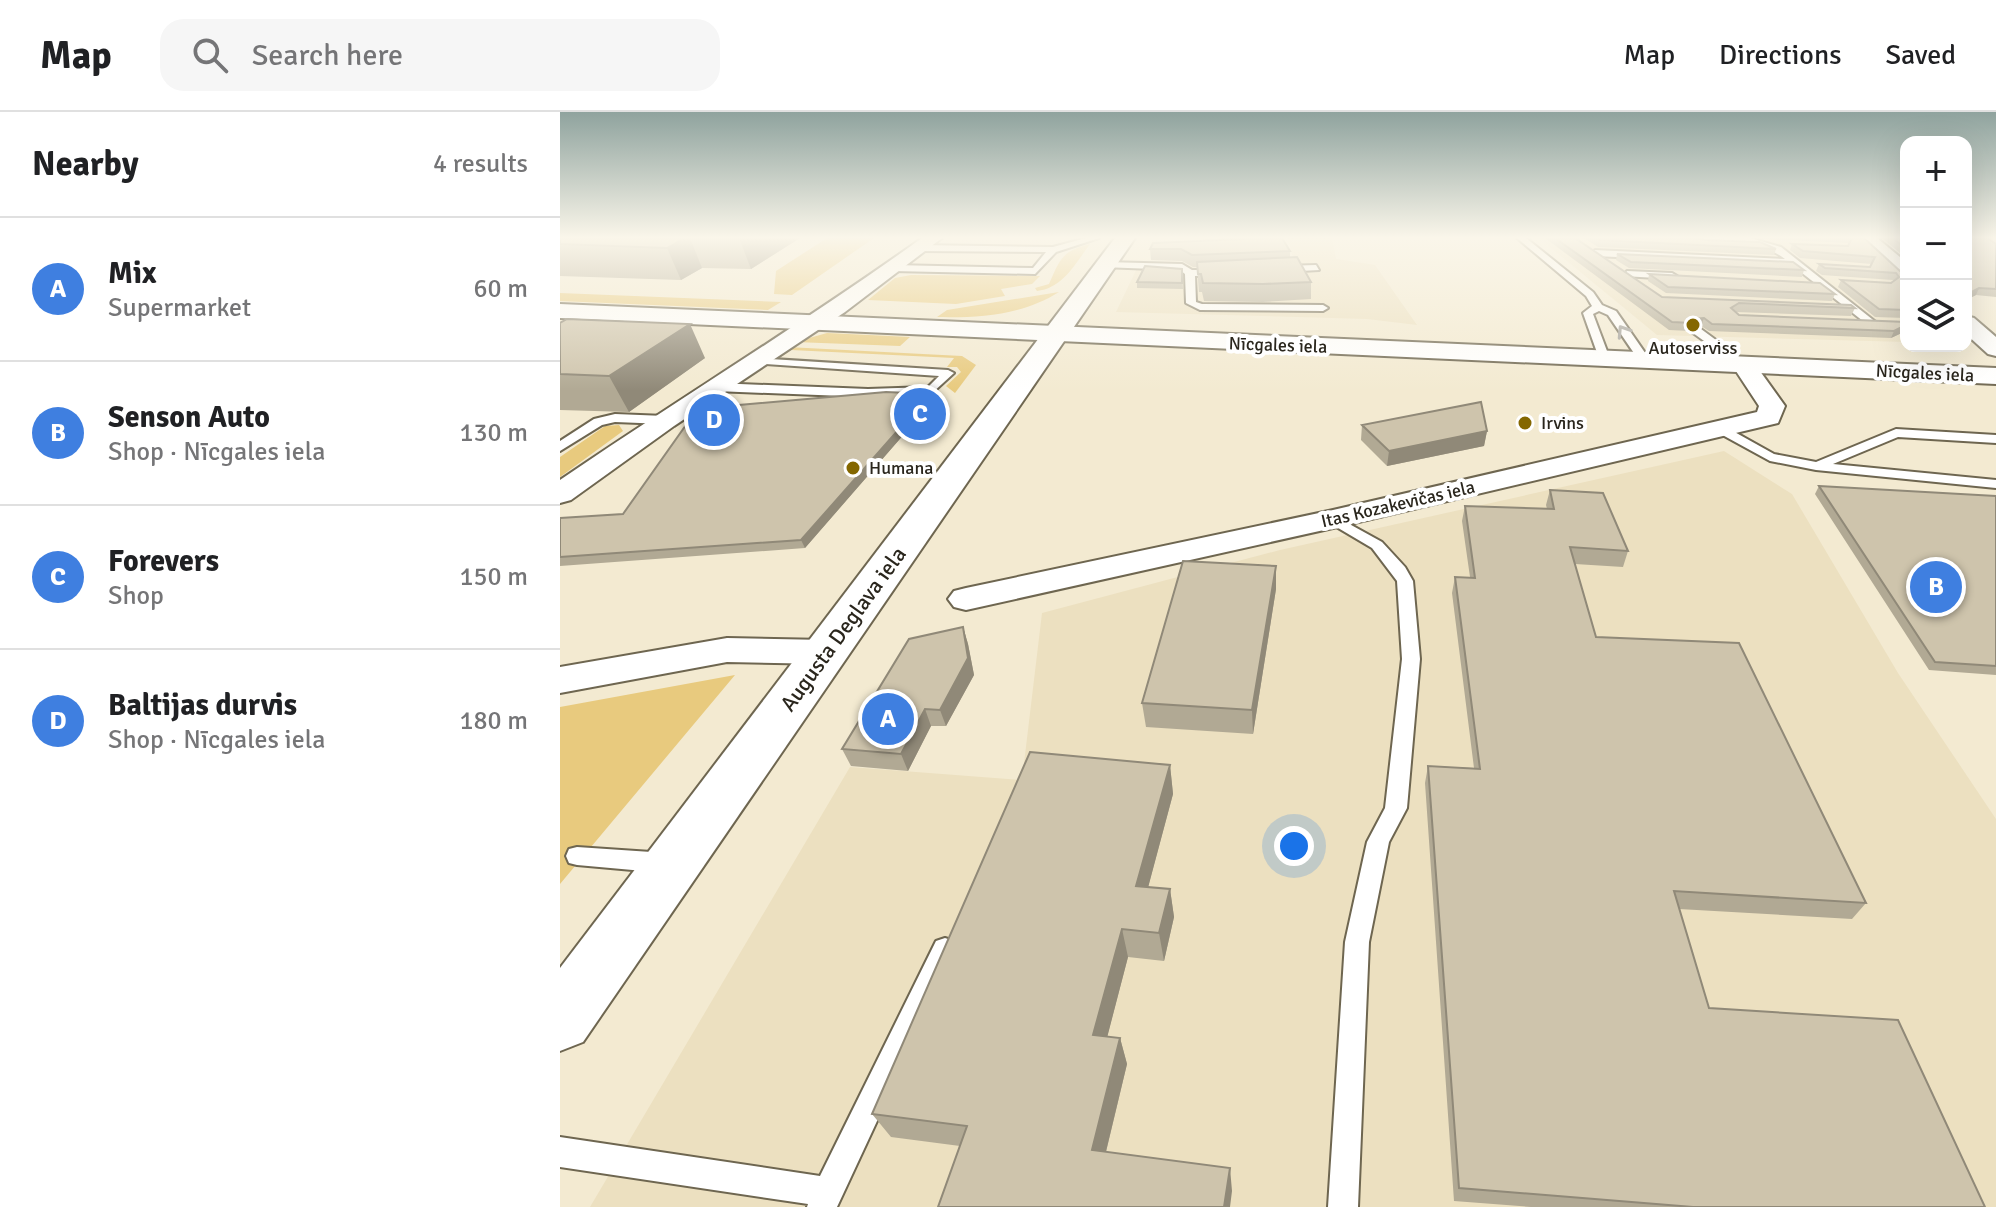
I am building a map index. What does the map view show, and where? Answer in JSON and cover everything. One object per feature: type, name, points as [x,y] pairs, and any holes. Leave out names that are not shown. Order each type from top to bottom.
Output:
[{"type":"street","points":[[560,494],[861,289]]},
{"type":"street","name":"Augusta Deglava iela","points":[[560,1020],[1088,289]]},
{"type":"street","name":"Nīcgales iela","points":[[560,311],[1996,376]]},
{"type":"street","points":[[1972,329],[1996,349]]},
{"type":"street","name":"Itas Kozakevičas iela","points":[[966,599],[1333,519],[1769,417],[1772,406],[1744,365]]},
{"type":"street","points":[[560,680],[727,650],[826,652]]},
{"type":"lane","points":[[1191,289],[1191,303],[1200,307],[1323,308]]},
{"type":"lane","points":[[1584,289],[1598,307],[1612,313],[1644,360]]},
{"type":"lane","points":[[1833,289],[1852,307],[1878,323],[1857,322]]},
{"type":"lane","points":[[1836,306],[1852,307]]},
{"type":"lane","points":[[1598,307],[1588,313],[1604,359]]},
{"type":"lane","points":[[1697,331],[1744,365]]},
{"type":"lane","points":[[715,387],[868,393],[931,390],[948,373],[756,361]]},
{"type":"lane","points":[[750,388],[784,363]]},
{"type":"lane","points":[[560,447],[598,422],[615,418],[665,420]]},
{"type":"lane","points":[[1722,429],[1770,457],[1816,466],[1996,484]]},
{"type":"lane","points":[[1816,466],[1896,433],[1996,439]]},
{"type":"lane","points":[[1333,519],[1377,545],[1405,581],[1411,659],[1396,808],[1378,842],[1357,942],[1343,1207]]},
{"type":"lane","points":[[577,856],[673,864]]},
{"type":"lane","points":[[560,1152],[825,1200],[952,934]]},
{"type":"shaded area","points":[[774,289],[800,289],[792,295],[774,294]]},
{"type":"shaded area","points":[[881,289],[1001,289],[1005,296],[956,304],[868,300]]},
{"type":"shaded area","points":[[1127,289],[1392,289],[1417,325],[1367,319],[1116,312]]},
{"type":"shaded area","points":[[1601,289],[1900,289],[1900,342],[1657,335]]},
{"type":"shaded area","points":[[1059,292],[1031,306],[1000,314],[937,317],[947,310]]},
{"type":"shaded area","points":[[560,293],[781,302],[768,310],[560,301]]},
{"type":"shaded area","points":[[827,333],[910,337],[900,346],[795,342]]},
{"type":"shaded area","points":[[787,347],[962,356],[976,365],[955,393],[946,386],[961,372],[957,367],[947,367],[954,358],[791,350],[779,358],[773,358]]},
{"type":"shaded area","points":[[619,425],[623,431],[560,477],[560,457],[605,426]]},
{"type":"shaded area","points":[[1724,451],[1792,494],[1898,673],[1996,819],[1996,1207],[590,1207],[850,767],[1022,780],[1042,613],[1280,550]]},
{"type":"shaded area","points":[[735,675],[560,884],[560,707]]},
{"type":"building","points":[[1626,289],[1650,289],[1662,297],[1851,305],[1855,308],[1739,303],[1731,308],[1739,315],[1900,322],[1900,328],[1894,331],[1712,324],[1704,318],[1693,319],[1692,323],[1672,322]]},
{"type":"building","points":[[1718,289],[1828,289],[1835,294]]},
{"type":"building","points":[[1853,289],[1900,289],[1900,310],[1879,309]]},
{"type":"building","points":[[567,319],[690,324],[609,376],[560,374],[560,323]]},
{"type":"building","points":[[717,392],[734,411],[739,405],[886,392],[930,394],[801,540],[560,557],[560,518],[623,514],[703,401]]},
{"type":"building","points":[[1481,402],[1487,431],[1389,451],[1362,425]]},
{"type":"building","points":[[1819,486],[1996,496],[1996,666],[1935,662]]},
{"type":"building","points":[[1550,490],[1603,493],[1628,551],[1570,547],[1596,637],[1739,643],[1866,903],[1674,891],[1709,1008],[1898,1020],[1985,1207],[1693,1207],[1459,1188],[1428,766],[1480,769],[1455,577],[1475,578],[1465,506],[1554,509]]},
{"type":"building","points":[[1183,561],[1276,566],[1252,710],[1142,703]]},
{"type":"building","points":[[963,627],[968,658],[940,710],[925,709],[901,754],[842,749],[909,639]]},
{"type":"building","points":[[1030,752],[1170,765],[1136,886],[1170,889],[1159,933],[1122,929],[1093,1035],[1120,1038],[1092,1150],[1230,1168],[1224,1207],[938,1207],[967,1126],[872,1114]]},
{"type":"place","name":"Autoserviss","points":[[1693,325]]},
{"type":"place","name":"Forevers","points":[[920,414]]},
{"type":"place","name":"Baltijas durvis","points":[[714,420]]},
{"type":"place","name":"Irvins","points":[[1525,423]]},
{"type":"place","name":"Humana","points":[[853,468]]},
{"type":"place","name":"Senson Auto","points":[[1936,587]]},
{"type":"place","name":"Mix","points":[[888,719]]}]
